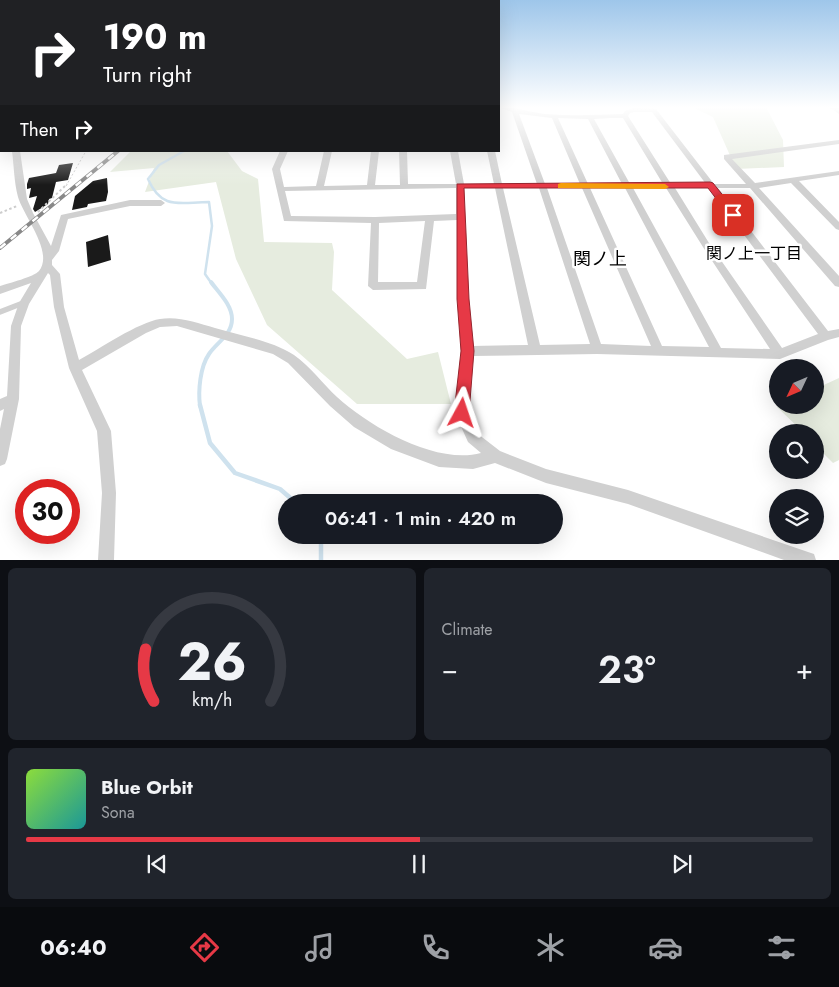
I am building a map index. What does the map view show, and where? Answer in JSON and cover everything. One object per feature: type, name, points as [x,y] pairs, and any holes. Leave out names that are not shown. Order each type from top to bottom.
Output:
[{"type":"street","points":[[523,133],[597,349]]},
{"type":"street","points":[[561,133],[659,351]]},
{"type":"street","points":[[599,133],[718,353]]},
{"type":"street","points":[[636,133],[669,187],[780,354]]},
{"type":"street","points":[[671,133],[826,336]]},
{"type":"street","points":[[839,142],[727,157],[839,284]]},
{"type":"street","points":[[16,152],[24,204],[30,217],[44,235],[47,262],[55,274],[59,307],[75,368],[104,431],[109,492],[106,560]]},
{"type":"street","points":[[284,152],[276,169],[287,219],[375,220],[460,217]]},
{"type":"street","points":[[320,188],[328,152]]},
{"type":"street","points":[[371,188],[375,152]]},
{"type":"street","points":[[404,152],[404,187]]},
{"type":"street","points":[[454,152],[460,186],[467,351],[462,413],[473,438],[495,456],[546,476],[628,497],[808,560]]},
{"type":"street","points":[[491,152],[534,350]]},
{"type":"street","points":[[282,190],[460,186],[753,186],[835,173],[839,182]]},
{"type":"street","points":[[793,180],[839,227]]},
{"type":"street","points":[[0,459],[14,398],[16,326],[24,303],[54,251],[64,217],[130,203],[160,204]]},
{"type":"street","points":[[375,220],[374,286],[422,286],[430,219]]},
{"type":"street","points":[[0,290],[40,276]]},
{"type":"street","points":[[75,368],[159,323],[177,322],[276,350],[292,360],[334,402],[359,423],[396,444],[439,460],[473,462],[495,456]]},
{"type":"street","points":[[467,351],[597,349],[780,354],[826,336],[839,333]]},
{"type":"street","points":[[0,404],[14,398]]},
{"type":"lane","points":[[0,312],[24,303]]},
{"type":"path","points":[[30,217],[65,190],[74,178],[86,152]]},
{"type":"path","points":[[0,213],[24,204]]},
{"type":"shaded area","points":[[720,133],[779,133],[783,140],[784,167],[736,169]]},
{"type":"shaded area","points":[[130,152],[228,152],[242,171],[258,179],[264,242],[332,243],[334,252],[332,290],[407,359],[438,352],[451,404],[357,404],[267,325],[236,259],[216,182],[145,192],[154,168],[110,172]]},
{"type":"shaded area","points":[[839,378],[839,460],[833,463],[824,454],[824,424],[795,424],[784,414],[824,414],[824,385]]},
{"type":"building","points":[[73,163],[68,180],[56,182],[52,198],[49,199],[48,204],[35,212],[33,209],[37,196],[29,198],[31,188],[27,189],[27,184],[29,178],[56,173],[59,165]]},
{"type":"building","points":[[107,178],[108,192],[106,201],[88,204],[87,207],[72,210],[75,196],[93,181]]},
{"type":"building","points":[[108,235],[111,260],[88,267],[86,242]]},
{"type":"waterway","points":[[182,152],[159,165],[148,179],[153,189],[166,200],[181,203],[209,202],[212,226],[205,274],[212,284]]},
{"type":"waterway","points":[[200,406],[199,393],[206,359],[230,330],[232,319],[230,309],[211,282]]},
{"type":"waterway","points":[[200,405],[210,443],[235,473],[280,489],[286,494]]},
{"type":"waterway","points":[[321,544],[321,560]]},
{"type":"railway","points":[[0,248],[117,152]]},
{"type":"slow traffic","points":[[561,186],[665,187]]},
{"type":"district","name":"関ノ上一丁目","points":[[754,253]]},
{"type":"district","name":"関ノ上","points":[[600,259]]},
{"type":"route","points":[[462,413],[467,351],[463,299],[460,186],[669,187],[710,185],[733,215]]}]
